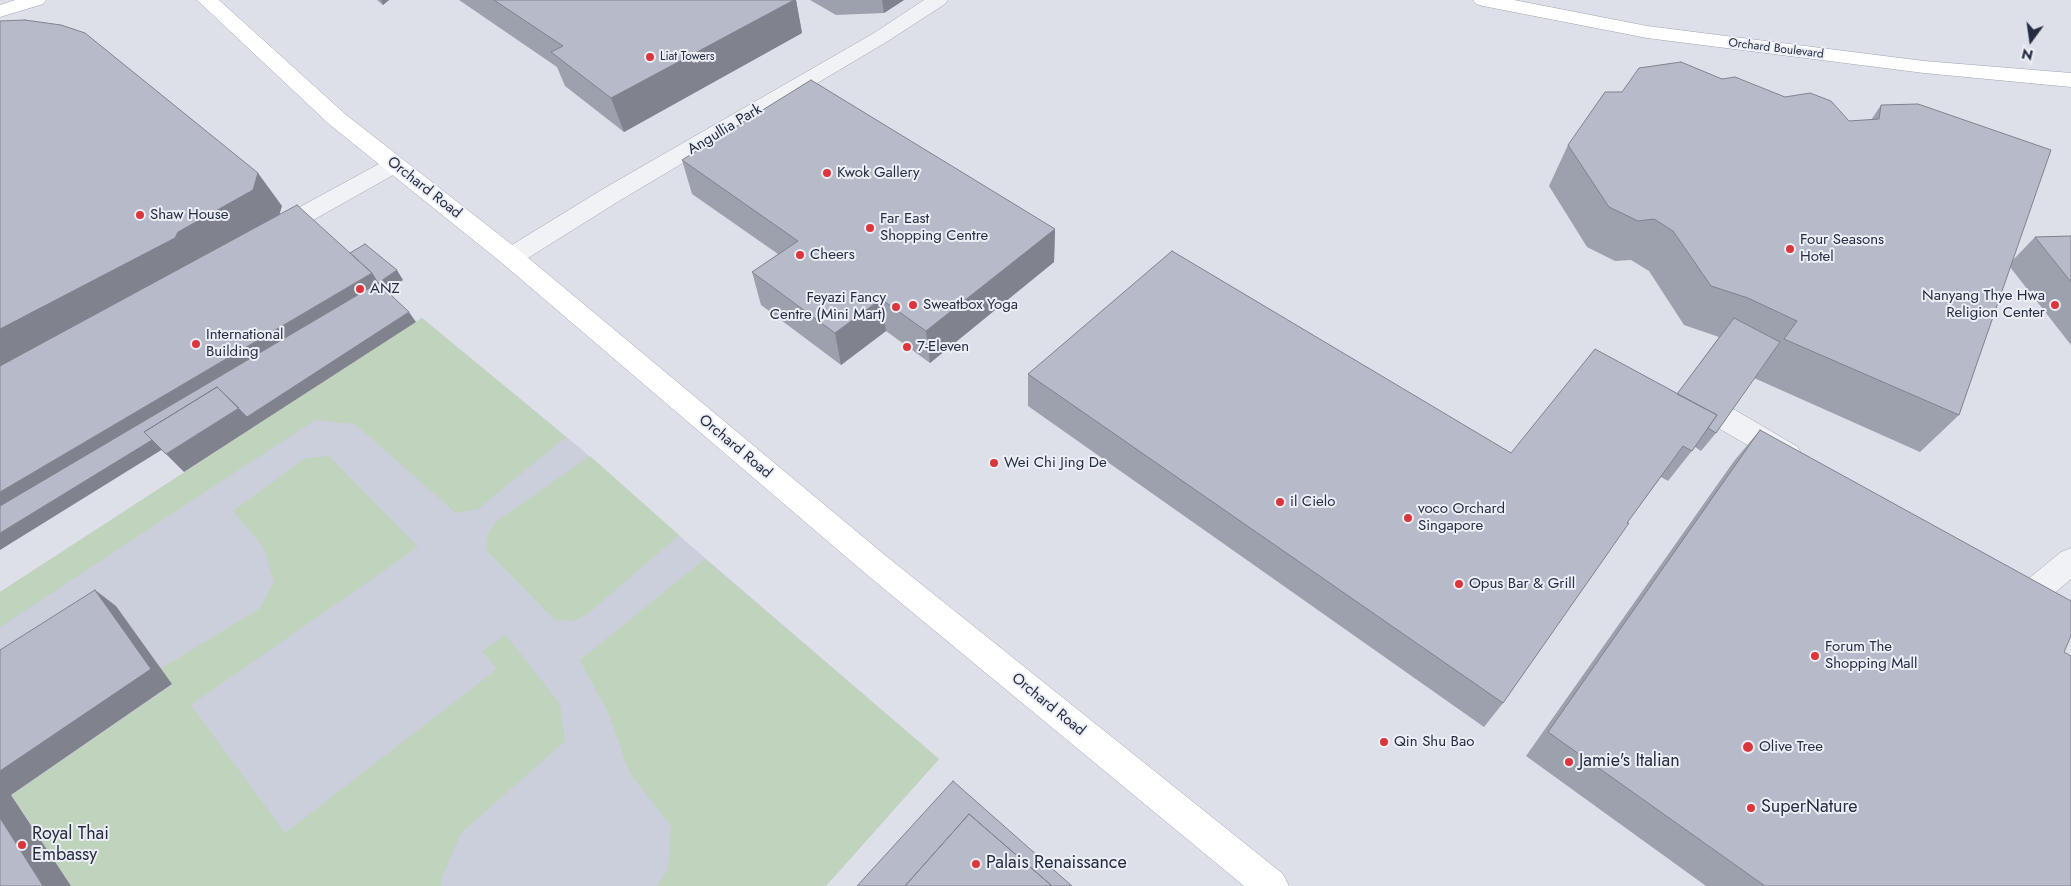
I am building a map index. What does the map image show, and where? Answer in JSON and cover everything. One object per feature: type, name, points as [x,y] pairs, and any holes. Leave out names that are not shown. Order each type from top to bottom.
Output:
[{"type":"main road","points":[[0,11],[36,0]]},
{"type":"main road","name":"Orchard Road","points":[[207,0],[337,118],[511,257],[876,565],[1271,886]]},
{"type":"main road","name":"Orchard Boulevard","points":[[1483,0],[1647,32],[1924,67],[2071,80]]},
{"type":"street","name":"Angullia Park","points":[[511,257],[611,195],[881,37],[938,0]]},
{"type":"street","points":[[256,240],[394,165]]},
{"type":"street","points":[[1725,418],[1809,468]]},
{"type":"street","points":[[2026,599],[2071,561]]},
{"type":"shaded area","points":[[422,318],[580,448],[939,759],[826,886],[0,886],[0,592]]},
{"type":"green space","points":[[422,318],[566,437],[478,509],[456,513],[355,424],[315,420],[0,627],[0,592]]},
{"type":"green space","points":[[329,456],[418,547],[191,705],[285,833],[497,669],[482,651],[506,635],[560,704],[565,741],[461,833],[441,880],[442,886],[71,886],[12,795],[172,685],[160,669],[259,609],[274,583],[264,548],[233,511],[304,459]]},
{"type":"green space","points":[[590,456],[679,535],[589,613],[574,621],[555,620],[486,550],[488,534],[497,521]]},
{"type":"green space","points":[[705,559],[939,759],[826,886],[657,886],[668,870],[671,826],[629,772],[610,717],[580,660]]},
{"type":"building","points":[[494,0],[794,0],[611,98],[551,52],[563,46]]},
{"type":"building","name":"Shaw House","points":[[25,20],[61,25],[85,33],[258,173],[253,190],[178,232],[175,238],[0,329],[0,21]]},
{"type":"building","name":"Four Seasons Hotel","points":[[1681,62],[1722,79],[1735,77],[1785,97],[1810,93],[1831,101],[1849,121],[1879,119],[1881,105],[1918,104],[2051,150],[1959,415],[1784,339],[1797,321],[1748,298],[1711,286],[1673,231],[1654,219],[1638,221],[1609,207],[1568,145],[1605,92],[1622,92],[1639,68]]},
{"type":"building","name":"Far East Shopping Centre","points":[[811,80],[1055,229],[926,331],[881,299],[835,333],[752,272],[798,241],[682,160]]},
{"type":"building","name":"International Building","points":[[297,205],[372,273],[0,492],[0,366]]},
{"type":"building","points":[[2071,236],[2071,282],[2035,237]]},
{"type":"building","points":[[365,244],[397,270],[378,283],[372,273],[350,253]]},
{"type":"building","name":"voco Orchard Singapore","points":[[1172,251],[1511,453],[1595,349],[1717,415],[1692,451],[1683,446],[1627,523],[1629,523],[1503,703],[1028,374]]},
{"type":"building","points":[[378,283],[409,312],[247,417],[217,387],[144,432],[152,440],[0,533],[0,506]]},
{"type":"building","points":[[1734,318],[1780,342],[1716,433],[1708,428],[1717,415],[1677,394]]},
{"type":"building","points":[[217,387],[239,408],[166,454],[144,432]]},
{"type":"building","name":"Forum The Shopping Mall","points":[[1760,430],[2071,601],[2071,636],[2064,652],[2071,656],[2071,886],[1765,886],[1548,732]]},
{"type":"building","points":[[95,590],[151,669],[0,771],[0,650]]},
{"type":"building","points":[[953,781],[1072,886],[1052,886],[969,814],[905,886],[857,886]]},
{"type":"building","points":[[969,814],[1052,886],[905,886]]},
{"type":"building","points":[[0,818],[43,886],[0,886]]},
{"type":"place","name":"Liat Towers","points":[[650,57]]},
{"type":"place","name":"Kwok Gallery","points":[[827,173]]},
{"type":"place","name":"Shaw House","points":[[140,215]]},
{"type":"place","name":"Far East Shopping Centre","points":[[870,228]]},
{"type":"place","name":"Four Seasons Hotel","points":[[1790,249]]},
{"type":"place","name":"Cheers","points":[[800,255]]},
{"type":"place","name":"ANZ","points":[[360,289]]},
{"type":"place","name":"Sweatbox Yoga","points":[[913,305]]},
{"type":"place","name":"Nanyang Thye Hwa Religion Center","points":[[2055,305]]},
{"type":"place","name":"Feyazi Fancy Centre (Mini Mart)","points":[[896,307]]},
{"type":"place","name":"International Building","points":[[196,344]]},
{"type":"place","name":"7-Eleven","points":[[907,347]]},
{"type":"place","name":"Wei Chi Jing De","points":[[994,463]]},
{"type":"place","name":"il Cielo","points":[[1280,502]]},
{"type":"place","name":"voco Orchard Singapore","points":[[1408,518]]},
{"type":"place","name":"Opus Bar & Grill","points":[[1459,584]]},
{"type":"place","name":"Forum The Shopping Mall","points":[[1815,656]]},
{"type":"place","name":"Qin Shu Bao","points":[[1384,742]]},
{"type":"place","name":"Olive Tree","points":[[1748,747]]},
{"type":"place","name":"Jamie's Italian","points":[[1569,762]]},
{"type":"place","name":"SuperNature","points":[[1751,808]]},
{"type":"place","name":"Royal Thai Embassy","points":[[22,845]]},
{"type":"place","name":"Palais Renaissance","points":[[976,864]]}]
